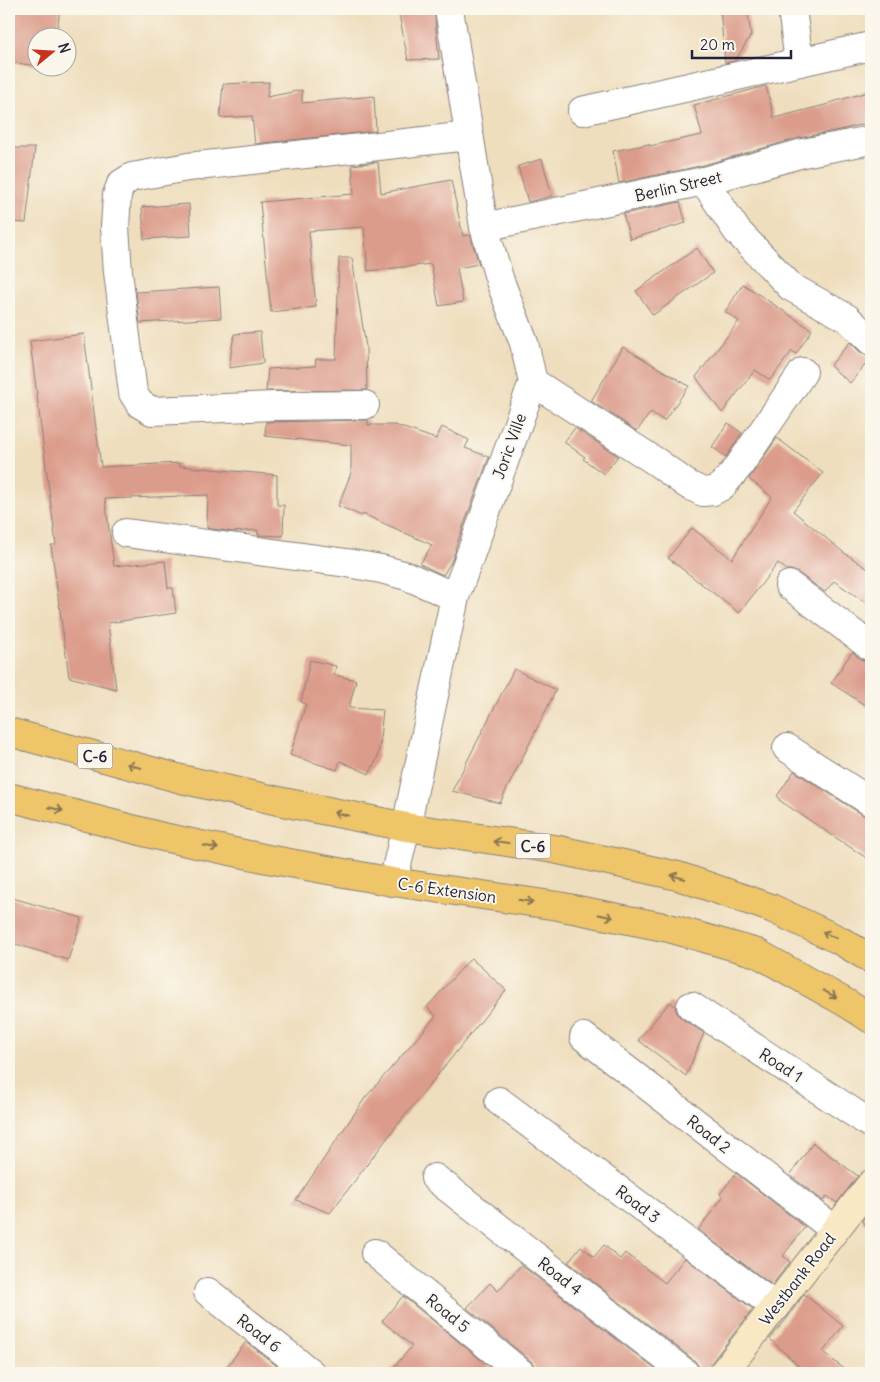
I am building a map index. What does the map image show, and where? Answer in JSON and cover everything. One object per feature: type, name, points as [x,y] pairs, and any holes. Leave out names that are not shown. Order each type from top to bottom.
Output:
[{"type":"main road","name":"C-6","points":[[9,732],[181,779],[282,802],[406,827],[554,849],[678,876],[771,908],[840,940],[871,959]]},
{"type":"main road","name":"C-6 Extension","points":[[9,797],[164,837],[268,859],[392,882],[558,906],[678,930],[757,953],[871,1019]]},
{"type":"street","points":[[449,9],[484,227],[500,281],[524,343],[533,382],[658,463],[688,485],[703,492],[713,491],[722,486],[739,466],[802,372]]},
{"type":"street","points":[[792,9],[799,62]]},
{"type":"street","points":[[582,111],[871,46]]},
{"type":"street","points":[[365,405],[274,406],[152,412],[140,404],[133,393],[118,272],[115,227],[121,184],[132,178],[188,166],[469,136]]},
{"type":"street","name":"Berlin Street","points":[[484,227],[704,181],[803,153],[871,140]]},
{"type":"street","points":[[704,181],[737,231],[791,286],[847,318],[871,342]]},
{"type":"street","name":"Joric Ville","points":[[392,882],[406,827],[455,597],[533,382]]},
{"type":"street","points":[[126,533],[381,569],[407,576],[455,597]]},
{"type":"street","points":[[789,585],[871,647]]},
{"type":"street","points":[[786,748],[871,802]]},
{"type":"street","name":"Road 1","points":[[691,1006],[871,1124]]},
{"type":"street","name":"Road 2","points":[[584,1037],[835,1230]]},
{"type":"street","name":"Road 3","points":[[499,1101],[776,1306]]},
{"type":"street","name":"Road 4","points":[[435,1178],[685,1373]]},
{"type":"street","name":"Westbank Road","points":[[723,1373],[871,1184]]},
{"type":"street","name":"Road 5","points":[[375,1253],[521,1373]]},
{"type":"street","name":"Road 6","points":[[208,1292],[312,1373]]},
{"type":"building","points":[[9,9],[60,9],[57,28],[28,28],[28,65],[9,62]]},
{"type":"building","points":[[398,9],[434,9],[439,59],[408,60]]},
{"type":"building","points":[[720,9],[747,9],[751,35],[735,61],[725,63]]},
{"type":"building","points":[[269,82],[267,97],[302,90],[302,103],[374,96],[376,131],[255,144],[252,116],[220,118],[223,84]]},
{"type":"building","points":[[766,86],[774,118],[871,91],[871,122],[799,138],[700,166],[619,183],[613,151],[702,135],[694,105]]},
{"type":"building","points":[[9,148],[35,148],[26,223],[9,222]]},
{"type":"building","points":[[542,159],[552,196],[528,202],[518,166]]},
{"type":"building","points":[[378,162],[381,193],[451,180],[463,236],[470,235],[479,264],[457,268],[463,302],[439,306],[431,264],[368,271],[364,227],[309,231],[316,307],[271,312],[260,202],[354,194],[352,165]]},
{"type":"building","points":[[680,202],[686,223],[630,239],[623,214]]},
{"type":"building","points":[[189,204],[191,236],[144,239],[142,207]]},
{"type":"building","points":[[697,248],[713,273],[653,315],[636,291]]},
{"type":"building","points":[[339,258],[352,258],[366,347],[367,390],[266,391],[268,369],[315,366],[316,359],[336,359]]},
{"type":"building","points":[[743,284],[812,330],[796,354],[792,351],[770,380],[755,370],[722,413],[696,377],[739,321],[725,312]]},
{"type":"building","points":[[219,287],[221,318],[140,323],[136,292]]},
{"type":"building","points":[[260,332],[263,363],[229,368],[234,334]]},
{"type":"building","points":[[84,334],[101,467],[179,463],[179,466],[277,475],[277,505],[284,505],[283,536],[258,535],[258,530],[233,532],[207,528],[208,495],[105,499],[114,566],[165,561],[168,588],[173,588],[176,613],[108,623],[116,689],[69,677],[51,545],[56,545],[30,341]]},
{"type":"building","points":[[850,342],[861,353],[871,358],[850,383],[830,366]]},
{"type":"building","points":[[623,347],[689,386],[664,421],[651,412],[637,431],[591,401]]},
{"type":"building","points":[[368,420],[368,425],[395,425],[436,439],[442,427],[469,440],[465,448],[489,457],[456,550],[443,575],[420,564],[432,545],[363,514],[362,516],[338,506],[351,473],[351,445],[265,436],[266,422]]},
{"type":"building","points":[[728,423],[742,433],[726,457],[712,447]]},
{"type":"building","points":[[575,428],[618,456],[604,474],[564,442]]},
{"type":"building","points":[[777,438],[823,473],[793,511],[843,552],[871,571],[871,606],[834,581],[825,592],[798,573],[787,570],[778,563],[739,613],[668,558],[692,528],[732,559],[772,497],[749,479]]},
{"type":"building","points":[[852,652],[862,660],[871,662],[871,709],[831,683]]},
{"type":"building","points":[[310,660],[336,666],[334,675],[356,680],[349,708],[383,710],[381,739],[377,759],[369,774],[340,761],[337,770],[290,755],[306,704],[301,702]]},
{"type":"building","points":[[514,669],[556,690],[500,803],[452,791]]},
{"type":"building","points":[[794,771],[863,815],[871,817],[871,861],[779,800],[780,798],[777,796]]},
{"type":"building","points":[[9,897],[82,918],[68,960],[9,942]]},
{"type":"building","points":[[471,958],[506,990],[395,1128],[330,1213],[296,1200],[365,1098],[436,1016],[427,1007]]},
{"type":"building","points":[[670,1002],[675,1006],[677,1013],[682,1019],[704,1033],[686,1076],[638,1040]]},
{"type":"building","points":[[813,1143],[858,1176],[837,1203],[827,1196],[823,1201],[790,1175]]},
{"type":"building","points":[[736,1173],[805,1227],[783,1256],[790,1262],[772,1285],[698,1230],[723,1197],[720,1194]]},
{"type":"building","points":[[871,1209],[871,1228],[862,1221]]},
{"type":"building","points":[[604,1245],[620,1259],[625,1253],[665,1283],[685,1258],[753,1309],[711,1363],[708,1373],[700,1373],[695,1361],[568,1262],[581,1246],[594,1257]]},
{"type":"building","points":[[521,1265],[660,1373],[536,1373],[531,1361],[467,1308],[490,1283],[498,1291]]},
{"type":"building","points":[[804,1294],[843,1326],[823,1352],[849,1373],[806,1373],[770,1339]]},
{"type":"building","points":[[403,1296],[497,1373],[389,1373],[412,1346],[382,1321]]},
{"type":"building","points":[[246,1342],[253,1347],[286,1373],[222,1373]]}]
